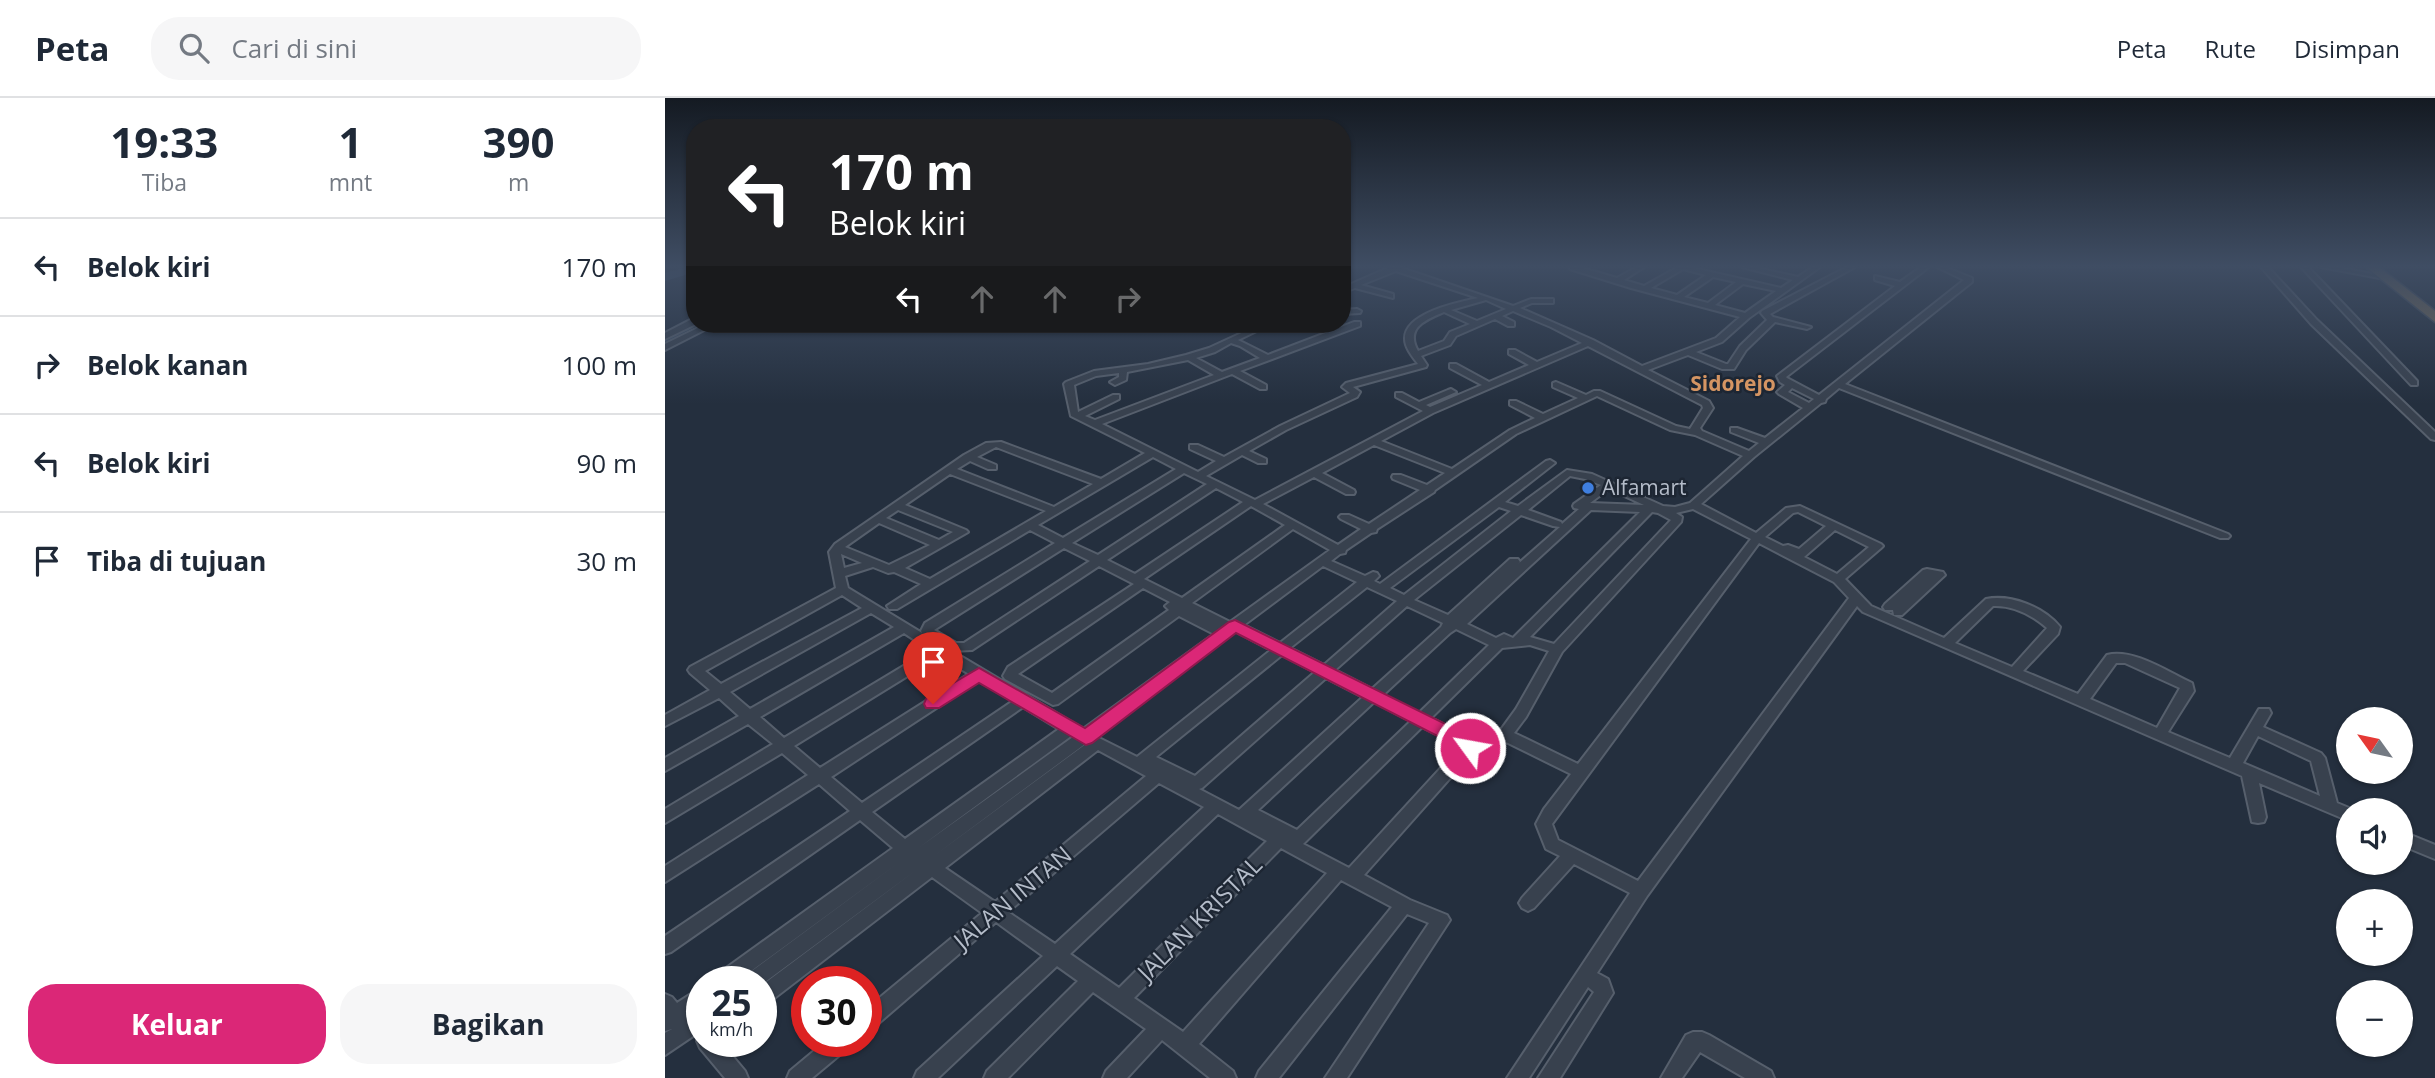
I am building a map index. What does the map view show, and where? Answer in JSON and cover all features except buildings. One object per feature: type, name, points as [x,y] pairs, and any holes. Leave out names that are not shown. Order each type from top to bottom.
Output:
[{"type":"street","points":[[1417,362],[1408,336],[1411,329],[1423,318],[1437,313]]},
{"type":"street","points":[[1451,313],[1478,324]]},
{"type":"street","points":[[1198,476],[1283,428],[1353,395],[1355,392],[1347,387],[1349,385],[1417,362],[1444,345],[1453,334],[1503,313]]},
{"type":"street","points":[[1525,313],[1590,342],[1706,403],[1708,408],[1695,428],[1697,433]]},
{"type":"street","points":[[1734,313],[1746,316]]},
{"type":"street","points":[[1643,369],[1715,342],[1750,313]]},
{"type":"street","points":[[1762,313],[1807,327]]},
{"type":"street","points":[[1689,352],[1725,368],[1731,367],[1743,348],[1775,313]]},
{"type":"street","points":[[1822,400],[1781,376],[1864,313]]},
{"type":"street","points":[[1688,506],[1928,313]]},
{"type":"street","points":[[2305,313],[2435,437]]},
{"type":"street","points":[[2347,313],[2414,383]]},
{"type":"street","points":[[1495,316],[1511,324]]},
{"type":"street","points":[[1351,326],[1357,324]]},
{"type":"street","points":[[665,336],[686,329]]},
{"type":"street","points":[[665,347],[686,331]]},
{"type":"street","points":[[1246,333],[1216,348],[1162,367],[1085,376],[1069,384],[1074,414],[1293,525],[1331,557],[1455,621],[1507,642],[1529,641],[1556,649]]},
{"type":"street","points":[[1094,425],[1331,333]]},
{"type":"street","points":[[1229,340],[1243,344],[1265,359]]},
{"type":"street","points":[[1419,405],[1488,386],[1590,342]]},
{"type":"street","points":[[1704,359],[1710,355],[1715,342]]},
{"type":"street","points":[[1511,352],[1536,365]]},
{"type":"street","points":[[1189,357],[1221,375]]},
{"type":"street","points":[[1453,366],[1488,386]]},
{"type":"street","points":[[1115,382],[1123,378],[1123,370]]},
{"type":"street","points":[[1232,371],[1263,387]]},
{"type":"street","points":[[1791,384],[1781,392],[1810,408]]},
{"type":"street","points":[[1556,385],[1585,398]]},
{"type":"street","points":[[1840,385],[2224,536]]},
{"type":"street","points":[[773,966],[919,858],[1091,740],[1230,629],[1516,430],[1597,393],[1673,428],[1697,433],[1749,455]]},
{"type":"street","points":[[1399,395],[1430,411]]},
{"type":"street","points":[[1293,525],[1053,700],[1010,676],[1013,670],[1252,503],[1460,395]]},
{"type":"street","points":[[1077,415],[1116,397]]},
{"type":"street","points":[[1513,403],[1543,418]]},
{"type":"street","points":[[1734,430],[1767,442]]},
{"type":"street","points":[[1373,441],[1453,473]]},
{"type":"street","points":[[837,548],[968,457],[990,445],[997,444],[1099,482]]},
{"type":"street","points":[[1194,447],[1224,461]]},
{"type":"street","points":[[1241,451],[1262,461]]},
{"type":"street","points":[[893,606],[1099,482],[1153,453]]},
{"type":"street","points":[[968,457],[992,467]]},
{"type":"street","points":[[1386,586],[1550,463]]},
{"type":"street","points":[[1184,468],[930,626],[927,631],[954,647],[967,647],[1215,484]]},
{"type":"street","points":[[950,470],[1052,510]]},
{"type":"street","points":[[1370,578],[1144,758],[1197,784],[1409,597],[1571,471],[1608,485],[1648,510],[1677,520],[1556,649],[1521,713],[1505,735],[1482,751]]},
{"type":"street","points":[[1314,473],[1350,492]]},
{"type":"street","points":[[1397,477],[1430,490]]},
{"type":"street","points":[[1608,485],[1553,530],[1246,811],[1299,839],[1421,720],[1648,510]]},
{"type":"street","points":[[1499,503],[1520,511],[1553,530]]},
{"type":"street","points":[[837,548],[888,569],[896,568],[962,532],[898,506]]},
{"type":"street","points":[[1581,509],[1615,510],[1629,514],[1688,506],[1800,554],[1840,577],[1862,601],[1948,642],[2336,807]]},
{"type":"street","points":[[1641,891],[1552,844],[1544,824],[1580,772],[1759,536],[1794,509],[1877,546],[1840,577]]},
{"type":"street","points":[[1345,517],[1372,530]]},
{"type":"street","points":[[880,519],[939,544]]},
{"type":"street","points":[[1800,554],[1834,525]]},
{"type":"street","points":[[1027,526],[1181,606],[1281,650],[1469,744],[1470,748],[1345,874],[1185,1045]]},
{"type":"street","points":[[1759,536],[1840,577]]},
{"type":"street","points":[[837,548],[842,590],[903,628],[1070,729],[1404,905],[1441,920],[1335,1078]]},
{"type":"street","points":[[839,574],[873,563]]},
{"type":"street","points":[[896,568],[930,584]]},
{"type":"street","points":[[842,590],[695,670],[860,813],[919,858],[1185,1045],[1226,1078]]},
{"type":"street","points":[[1862,601],[1898,616]]},
{"type":"street","points":[[1517,1078],[1641,891],[1862,601]]},
{"type":"street","points":[[1948,642],[1990,602],[2008,603],[2048,621],[2054,627],[2053,632],[2018,668]]},
{"type":"street","points":[[665,721],[871,608]]},
{"type":"street","points":[[665,765],[903,628]]},
{"type":"street","points":[[1948,642],[2018,668],[2083,699],[2164,728],[2235,762],[2249,772],[2329,802]]},
{"type":"street","points":[[665,817],[940,650]]},
{"type":"street","points":[[2083,699],[2112,658],[2127,658],[2187,686],[2187,691],[2164,728]]},
{"type":"street","points":[[665,875],[979,674]]},
{"type":"street","points":[[665,946],[1022,701]]},
{"type":"street","points":[[2235,762],[2264,713]]},
{"type":"street","points":[[777,983],[1070,729]]},
{"type":"street","points":[[2255,729],[2316,757],[2329,802]]},
{"type":"street","points":[[1505,735],[1580,772]]},
{"type":"street","points":[[2249,772],[2258,817]]},
{"type":"street","name":"JALAN INTAN","points":[[882,1008],[1158,775]]},
{"type":"street","points":[[925,1078],[1216,806]]},
{"type":"street","name":"JALAN KRISTAL","points":[[1120,1000],[1280,838]]},
{"type":"street","points":[[2413,843],[2435,852]]},
{"type":"street","points":[[1528,902],[1572,855]]},
{"type":"street","points":[[747,966],[919,858]]},
{"type":"street","points":[[1266,1078],[1404,905]]},
{"type":"street","points":[[1548,1078],[1604,993],[1601,985],[1585,975]]},
{"type":"street","points":[[994,1078],[1092,980]]},
{"type":"street","points":[[668,1013],[686,1004]]},
{"type":"street","points":[[1112,1078],[1160,1027]]},
{"type":"street","points":[[665,1045],[686,1033]]},
{"type":"street","points":[[1671,1078],[1693,1042],[1702,1042],[1764,1078]]},
{"type":"street","points":[[720,1057],[738,1078]]},
{"type":"street","points":[[797,1078],[822,1057]]},
{"type":"waterway","points":[[665,339],[686,329]]},
{"type":"place","name":"Alfamart","points":[[1588,488]]},
{"type":"district","name":"Sidorejo","points":[[1733,384]]},
{"type":"route","points":[[933,704],[979,674],[1086,738],[1235,626],[1471,745],[1470,748]]}]
